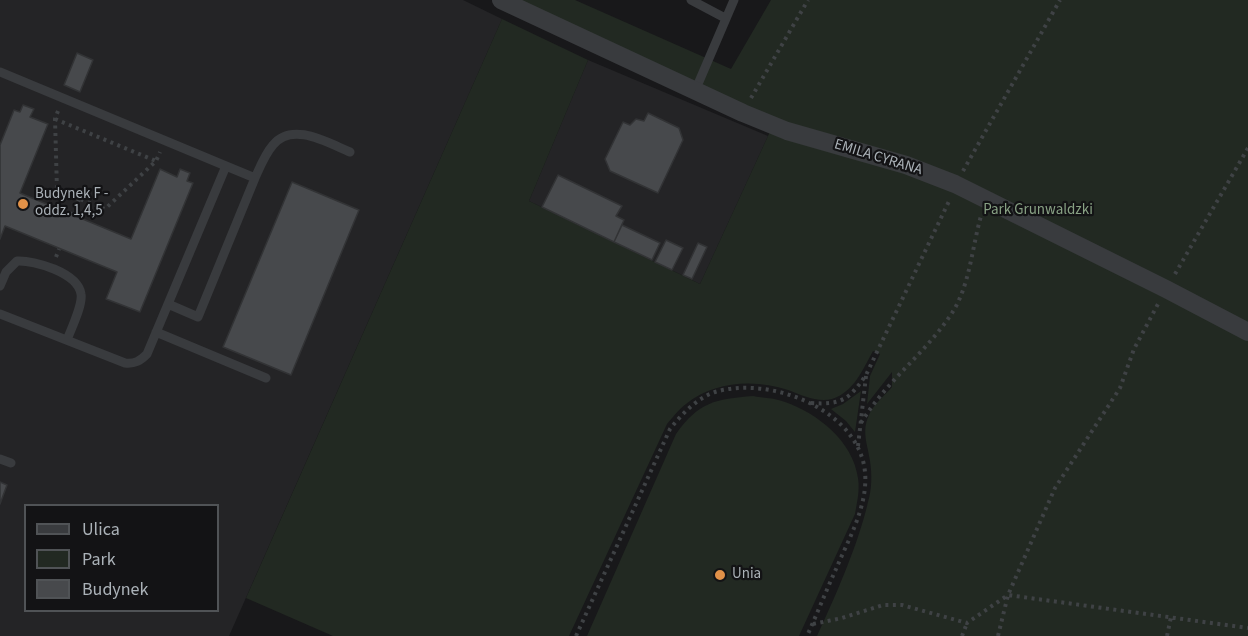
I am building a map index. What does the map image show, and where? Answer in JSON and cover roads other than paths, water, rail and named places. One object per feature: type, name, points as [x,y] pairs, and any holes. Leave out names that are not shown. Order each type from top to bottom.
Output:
[{"type":"street","name":"EMILA CYRANA","points":[[501,0],[742,113],[787,131],[899,163],[956,184],[1248,332]]},
{"type":"lane","points":[[691,0],[725,18]]},
{"type":"lane","points":[[695,91],[734,0]]},
{"type":"lane","points":[[0,72],[255,178]]},
{"type":"lane","points":[[168,304],[198,316],[255,178],[274,143],[284,136],[298,134],[312,136],[350,153]]},
{"type":"lane","points":[[0,314],[125,363],[140,361],[147,354],[226,166]]},
{"type":"lane","points":[[0,286],[6,272],[17,261],[35,262],[68,276],[75,282],[81,294],[81,302],[67,340]]},
{"type":"lane","points":[[156,332],[266,378]]},
{"type":"lane","points":[[0,459],[11,463]]},
{"type":"place","name":"Budynek F - oddz. 1,4,5","points":[[23,204]]},
{"type":"place","name":"Unia","points":[[720,575]]},
{"type":"park label","name":"Park Grunwaldzki","points":[[1038,211]]}]
